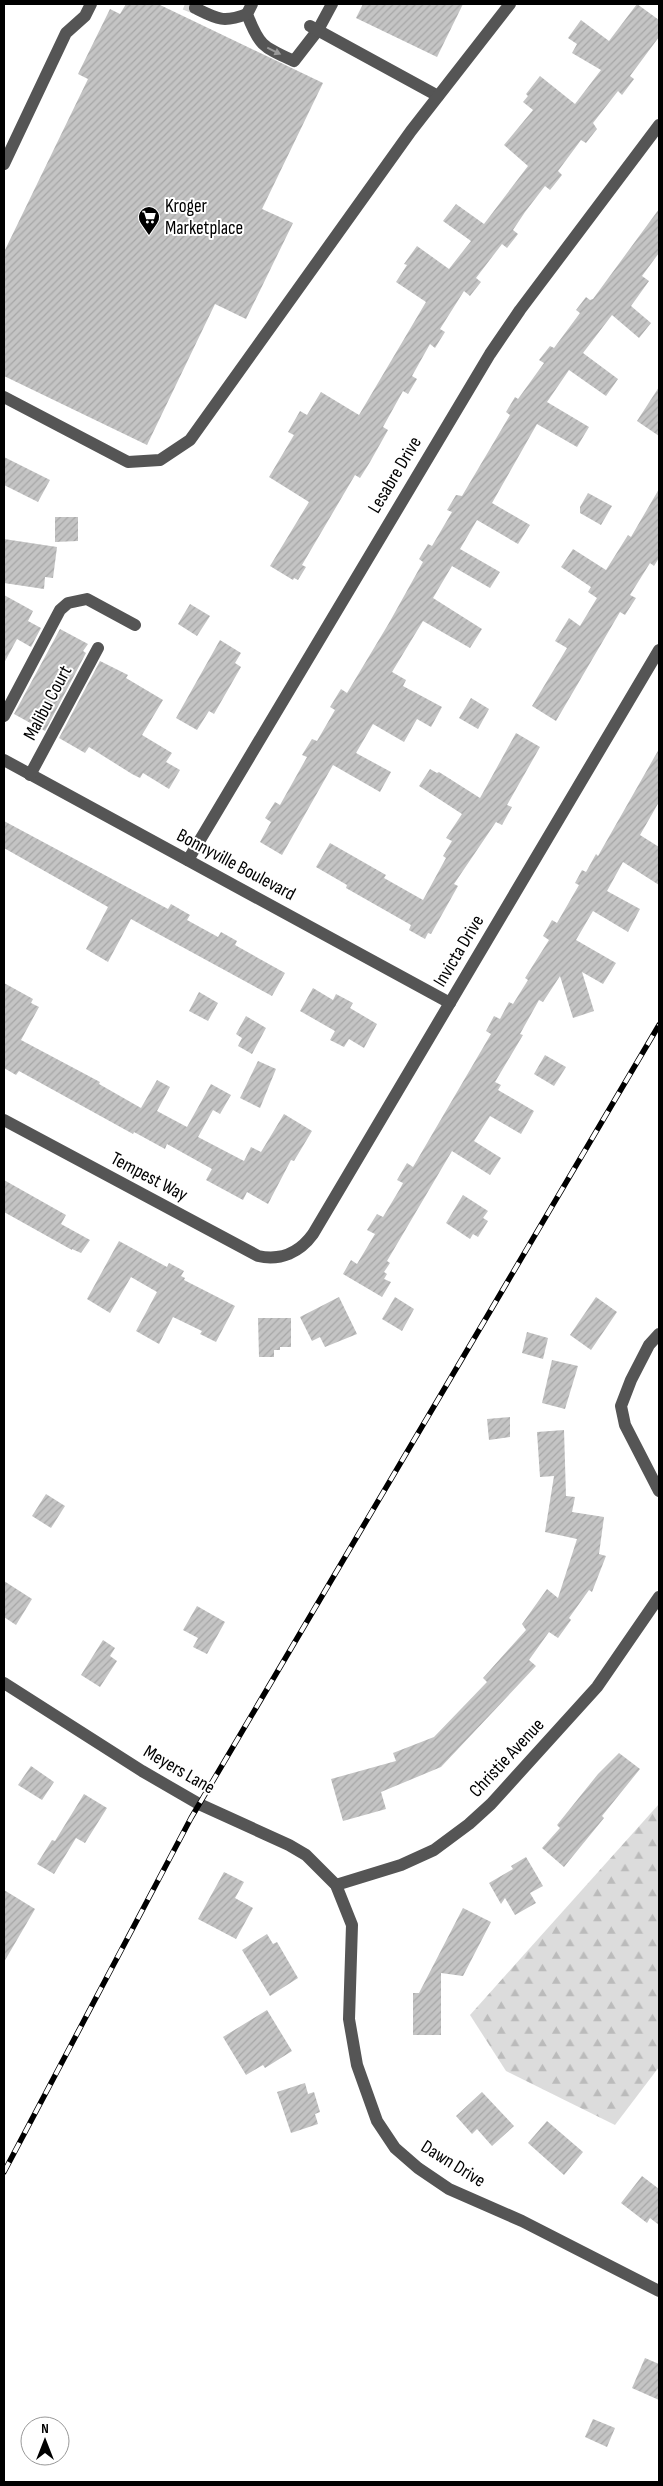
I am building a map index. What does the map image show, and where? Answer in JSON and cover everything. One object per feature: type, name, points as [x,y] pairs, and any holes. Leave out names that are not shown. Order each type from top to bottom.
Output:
[{"type":"street","points":[[4,164],[66,33],[85,16],[91,4]]},
{"type":"street","points":[[195,8],[219,20],[234,19],[249,9],[256,38],[268,49],[294,61],[314,28],[332,4]]},
{"type":"street","points":[[4,397],[128,462],[160,460],[190,440],[438,96],[510,4]]},
{"type":"street","points":[[314,28],[438,96]]},
{"type":"street","name":"Lesabre Drive","points":[[188,860],[490,354],[520,310],[659,125]]},
{"type":"street","points":[[4,716],[60,610],[68,603],[87,599],[135,625]]},
{"type":"street","name":"Malibu Court","points":[[30,775],[98,648]]},
{"type":"street","name":"Invicta Drive","points":[[279,1258],[301,1247],[313,1234],[659,650]]},
{"type":"street","name":"Bonnyville Boulevard","points":[[4,760],[450,1003]]},
{"type":"street","name":"Tempest Way","points":[[4,1120],[235,1245],[258,1256],[279,1258]]},
{"type":"street","points":[[659,1334],[630,1380],[621,1406],[625,1425],[659,1491]]},
{"type":"street","name":"Christie Avenue","points":[[336,1885],[401,1865],[434,1850],[469,1824],[491,1804],[598,1686],[659,1597]]},
{"type":"street","name":"Meyers Lane","points":[[4,1683],[142,1771],[200,1804],[289,1845],[306,1855],[336,1885]]},
{"type":"street","name":"Dawn Drive","points":[[336,1885],[352,1925],[349,2019],[358,2065],[377,2121],[395,2148],[418,2168],[449,2189],[522,2221],[659,2292]]},
{"type":"green space","points":[[659,1804],[659,2067],[615,2125],[506,2071],[470,2015]]},
{"type":"building","name":"Kroger Marketplace","points":[[126,4],[158,4],[323,83],[262,209],[293,223],[246,319],[215,304],[147,445],[4,376],[4,252],[88,79],[78,74],[110,9],[120,14]]},
{"type":"building","points":[[363,4],[463,4],[437,57],[356,18]]},
{"type":"building","points":[[637,4],[659,20],[659,37],[630,76],[634,79],[622,95],[618,91],[593,123],[597,129],[586,143],[581,140],[558,171],[562,175],[550,190],[545,186],[525,212],[513,230],[518,234],[507,248],[502,244],[476,278],[481,282],[470,296],[464,291],[440,329],[445,332],[435,348],[430,344],[412,376],[417,379],[408,394],[403,391],[383,427],[388,430],[370,462],[360,478],[355,475],[302,565],[306,567],[298,580],[294,578],[293,580],[270,566],[309,502],[269,477],[294,435],[288,432],[300,411],[307,415],[321,392],[359,415],[426,302],[396,282],[407,265],[404,264],[417,246],[449,269],[471,241],[443,221],[456,204],[484,224],[528,166],[504,145],[533,110],[523,102],[528,96],[526,94],[540,76],[575,104],[601,70],[572,53],[577,44],[568,38],[581,20],[609,41]]},
{"type":"building","points":[[659,209],[659,253],[642,276],[649,281],[631,306],[651,323],[639,338],[612,315],[583,353],[618,379],[606,396],[569,370],[547,402],[589,427],[577,447],[537,424],[492,503],[530,525],[518,544],[477,520],[460,549],[500,572],[490,588],[452,566],[433,598],[482,629],[470,648],[423,621],[392,672],[406,680],[403,686],[442,707],[431,727],[417,719],[404,742],[373,724],[356,753],[391,772],[380,792],[333,765],[282,855],[260,842],[271,822],[265,818],[275,802],[280,805],[307,757],[302,755],[312,739],[317,741],[335,710],[330,707],[341,689],[347,693],[389,623],[423,562],[419,559],[428,544],[432,546],[452,512],[447,510],[456,495],[462,496],[510,415],[506,412],[515,397],[518,399],[544,363],[539,360],[550,346],[554,348],[580,313],[576,310],[586,297],[590,300],[593,299]]},
{"type":"building","points":[[659,387],[659,436],[637,421]]},
{"type":"building","points":[[4,457],[50,480],[38,502],[4,485]]},
{"type":"building","points":[[659,489],[659,558],[654,566],[650,563],[630,595],[636,598],[625,615],[620,612],[556,721],[532,706],[567,648],[555,641],[569,618],[580,626],[597,598],[588,592],[591,587],[561,567],[573,549],[606,570],[628,535],[631,537]]},
{"type":"building","points":[[588,493],[612,506],[601,525],[580,513],[580,507]]},
{"type":"building","points":[[55,517],[78,517],[78,541],[55,542]]},
{"type":"building","points":[[4,539],[57,547],[53,578],[45,577],[44,589],[4,583]]},
{"type":"building","points":[[4,595],[33,611],[28,621],[41,628],[31,647],[17,639],[4,663]]},
{"type":"building","points":[[190,604],[210,616],[197,636],[178,624]]},
{"type":"building","points":[[60,629],[88,644],[83,651],[86,653],[45,731],[14,714]]},
{"type":"building","points":[[220,640],[241,653],[235,663],[241,667],[214,714],[209,711],[197,730],[176,718]]},
{"type":"building","points":[[100,661],[128,675],[126,678],[163,700],[142,735],[172,753],[166,762],[180,770],[169,789],[143,773],[140,778],[132,774],[89,747],[85,753],[59,738]]},
{"type":"building","points":[[471,698],[489,709],[478,729],[459,718]]},
{"type":"building","points":[[516,733],[540,747],[507,805],[512,807],[502,825],[496,822],[454,884],[458,886],[431,934],[428,933],[425,939],[409,930],[411,925],[346,888],[347,885],[316,867],[330,843],[386,875],[384,878],[423,900],[446,858],[443,856],[452,841],[446,838],[462,814],[419,786],[430,769],[437,773],[439,772],[480,798]]},
{"type":"building","points":[[659,749],[659,802],[640,835],[659,847],[659,885],[623,862],[607,891],[640,909],[628,932],[593,911],[576,940],[616,963],[603,984],[582,972],[594,1011],[573,1018],[560,976],[543,1002],[539,1000],[520,1034],[523,1035],[495,1082],[501,1085],[498,1090],[534,1111],[521,1134],[490,1116],[474,1141],[501,1158],[490,1175],[452,1151],[387,1261],[390,1263],[384,1272],[387,1274],[384,1279],[391,1282],[382,1297],[343,1274],[351,1260],[357,1264],[375,1234],[367,1230],[377,1214],[383,1217],[401,1187],[403,1183],[397,1180],[407,1163],[413,1167],[491,1034],[486,1031],[494,1016],[500,1019],[509,1002],[513,1004],[528,980],[525,978],[549,940],[543,936],[552,920],[557,923],[579,885],[575,883],[582,870],[586,872],[596,854],[598,856]]},
{"type":"building","points":[[4,821],[168,909],[171,904],[190,915],[187,920],[218,937],[221,932],[237,941],[235,945],[285,973],[272,996],[131,919],[108,962],[86,949],[108,907],[4,848]]},
{"type":"building","points":[[4,983],[33,999],[31,1003],[39,1007],[21,1040],[100,1082],[99,1084],[141,1108],[157,1080],[170,1087],[157,1111],[187,1127],[211,1084],[231,1095],[220,1114],[213,1110],[198,1137],[244,1161],[251,1147],[261,1152],[284,1114],[312,1131],[294,1161],[291,1160],[268,1204],[247,1192],[243,1200],[206,1180],[212,1169],[167,1144],[165,1149],[134,1132],[133,1134],[19,1071],[16,1075],[4,1068]]},
{"type":"building","points":[[313,988],[333,1000],[336,994],[353,1003],[350,1008],[377,1024],[364,1048],[349,1039],[344,1047],[330,1040],[335,1031],[300,1011]]},
{"type":"building","points":[[199,992],[218,1003],[208,1021],[189,1011]]},
{"type":"building","points":[[246,1016],[266,1028],[252,1054],[238,1046],[242,1038],[236,1034]]},
{"type":"building","points":[[545,1055],[566,1067],[554,1086],[534,1074]]},
{"type":"building","points":[[258,1061],[276,1069],[260,1108],[240,1098]]},
{"type":"building","points":[[4,1180],[66,1215],[61,1224],[90,1240],[81,1253],[72,1250],[4,1212]]},
{"type":"building","points":[[463,1195],[488,1211],[483,1218],[488,1221],[478,1237],[473,1234],[470,1239],[446,1223]]},
{"type":"building","points":[[119,1241],[167,1267],[169,1263],[184,1271],[181,1276],[185,1278],[184,1280],[235,1306],[216,1342],[200,1334],[202,1331],[173,1317],[159,1344],[136,1331],[157,1292],[131,1277],[110,1313],[87,1299]]},
{"type":"building","points":[[339,1297],[357,1334],[325,1347],[320,1337],[312,1341],[300,1317]]},
{"type":"building","points":[[395,1297],[414,1309],[402,1331],[382,1319]]},
{"type":"building","points":[[596,1297],[617,1312],[591,1350],[570,1335]]},
{"type":"building","points":[[258,1318],[291,1318],[291,1347],[280,1347],[280,1350],[274,1350],[274,1357],[259,1357]]},
{"type":"building","points":[[527,1332],[548,1338],[543,1359],[522,1353]]},
{"type":"building","points":[[552,1360],[578,1366],[565,1409],[542,1403]]},
{"type":"building","points":[[510,1417],[510,1437],[489,1440],[487,1419]]},
{"type":"building","points":[[564,1430],[566,1496],[575,1497],[572,1512],[604,1517],[599,1554],[606,1556],[592,1592],[589,1590],[569,1618],[571,1620],[558,1638],[549,1632],[529,1660],[536,1666],[441,1767],[381,1792],[386,1809],[343,1821],[331,1779],[396,1761],[393,1753],[434,1737],[487,1682],[483,1678],[526,1630],[522,1624],[547,1589],[558,1598],[577,1539],[545,1532],[554,1476],[540,1477],[537,1432]]},
{"type":"building","points":[[46,1494],[65,1506],[51,1528],[32,1516]]},
{"type":"building","points":[[4,1581],[32,1599],[16,1625],[4,1617]]},
{"type":"building","points":[[197,1606],[225,1622],[207,1654],[193,1647],[198,1638],[183,1630]]},
{"type":"building","points":[[103,1640],[115,1648],[110,1656],[117,1661],[100,1687],[81,1675]]},
{"type":"building","points":[[619,1753],[640,1769],[602,1816],[604,1818],[564,1867],[542,1848],[560,1828],[557,1825],[598,1774]]},
{"type":"building","points":[[31,1766],[54,1782],[42,1800],[18,1785]]},
{"type":"building","points":[[84,1794],[107,1808],[85,1843],[76,1838],[54,1874],[37,1864],[52,1840],[55,1841]]},
{"type":"building","points":[[526,1857],[543,1886],[530,1893],[536,1903],[515,1915],[505,1898],[501,1904],[489,1883],[513,1869],[511,1866]]},
{"type":"building","points":[[224,1872],[244,1882],[235,1898],[253,1908],[236,1939],[198,1919]]},
{"type":"building","points":[[4,1890],[35,1909],[4,1962]]},
{"type":"building","points":[[463,1908],[491,1922],[463,1976],[441,1973],[441,2035],[413,2035],[413,1993],[419,1993]]},
{"type":"building","points":[[267,1934],[273,1944],[277,1942],[298,1978],[270,1996],[242,1950]]},
{"type":"building","points":[[267,2010],[292,2051],[265,2068],[263,2065],[246,2075],[223,2037]]},
{"type":"building","points":[[305,2083],[308,2094],[314,2092],[320,2112],[315,2114],[318,2124],[291,2133],[277,2092]]},
{"type":"building","points":[[482,2092],[514,2126],[492,2146],[477,2129],[472,2134],[456,2116]]},
{"type":"building","points":[[547,2121],[583,2152],[564,2175],[528,2143]]},
{"type":"building","points":[[642,2176],[659,2189],[659,2225],[650,2218],[647,2223],[621,2203]]},
{"type":"building","points":[[645,2358],[659,2364],[659,2400],[632,2388]]},
{"type":"building","points":[[593,2419],[615,2428],[607,2447],[585,2437]]},
{"type":"tunnel","points":[[185,4],[195,8]]},
{"type":"railway","points":[[4,2172],[191,1818],[659,1025]]},
{"type":"place","name":"Kroger Marketplace","points":[[149,236]]}]
